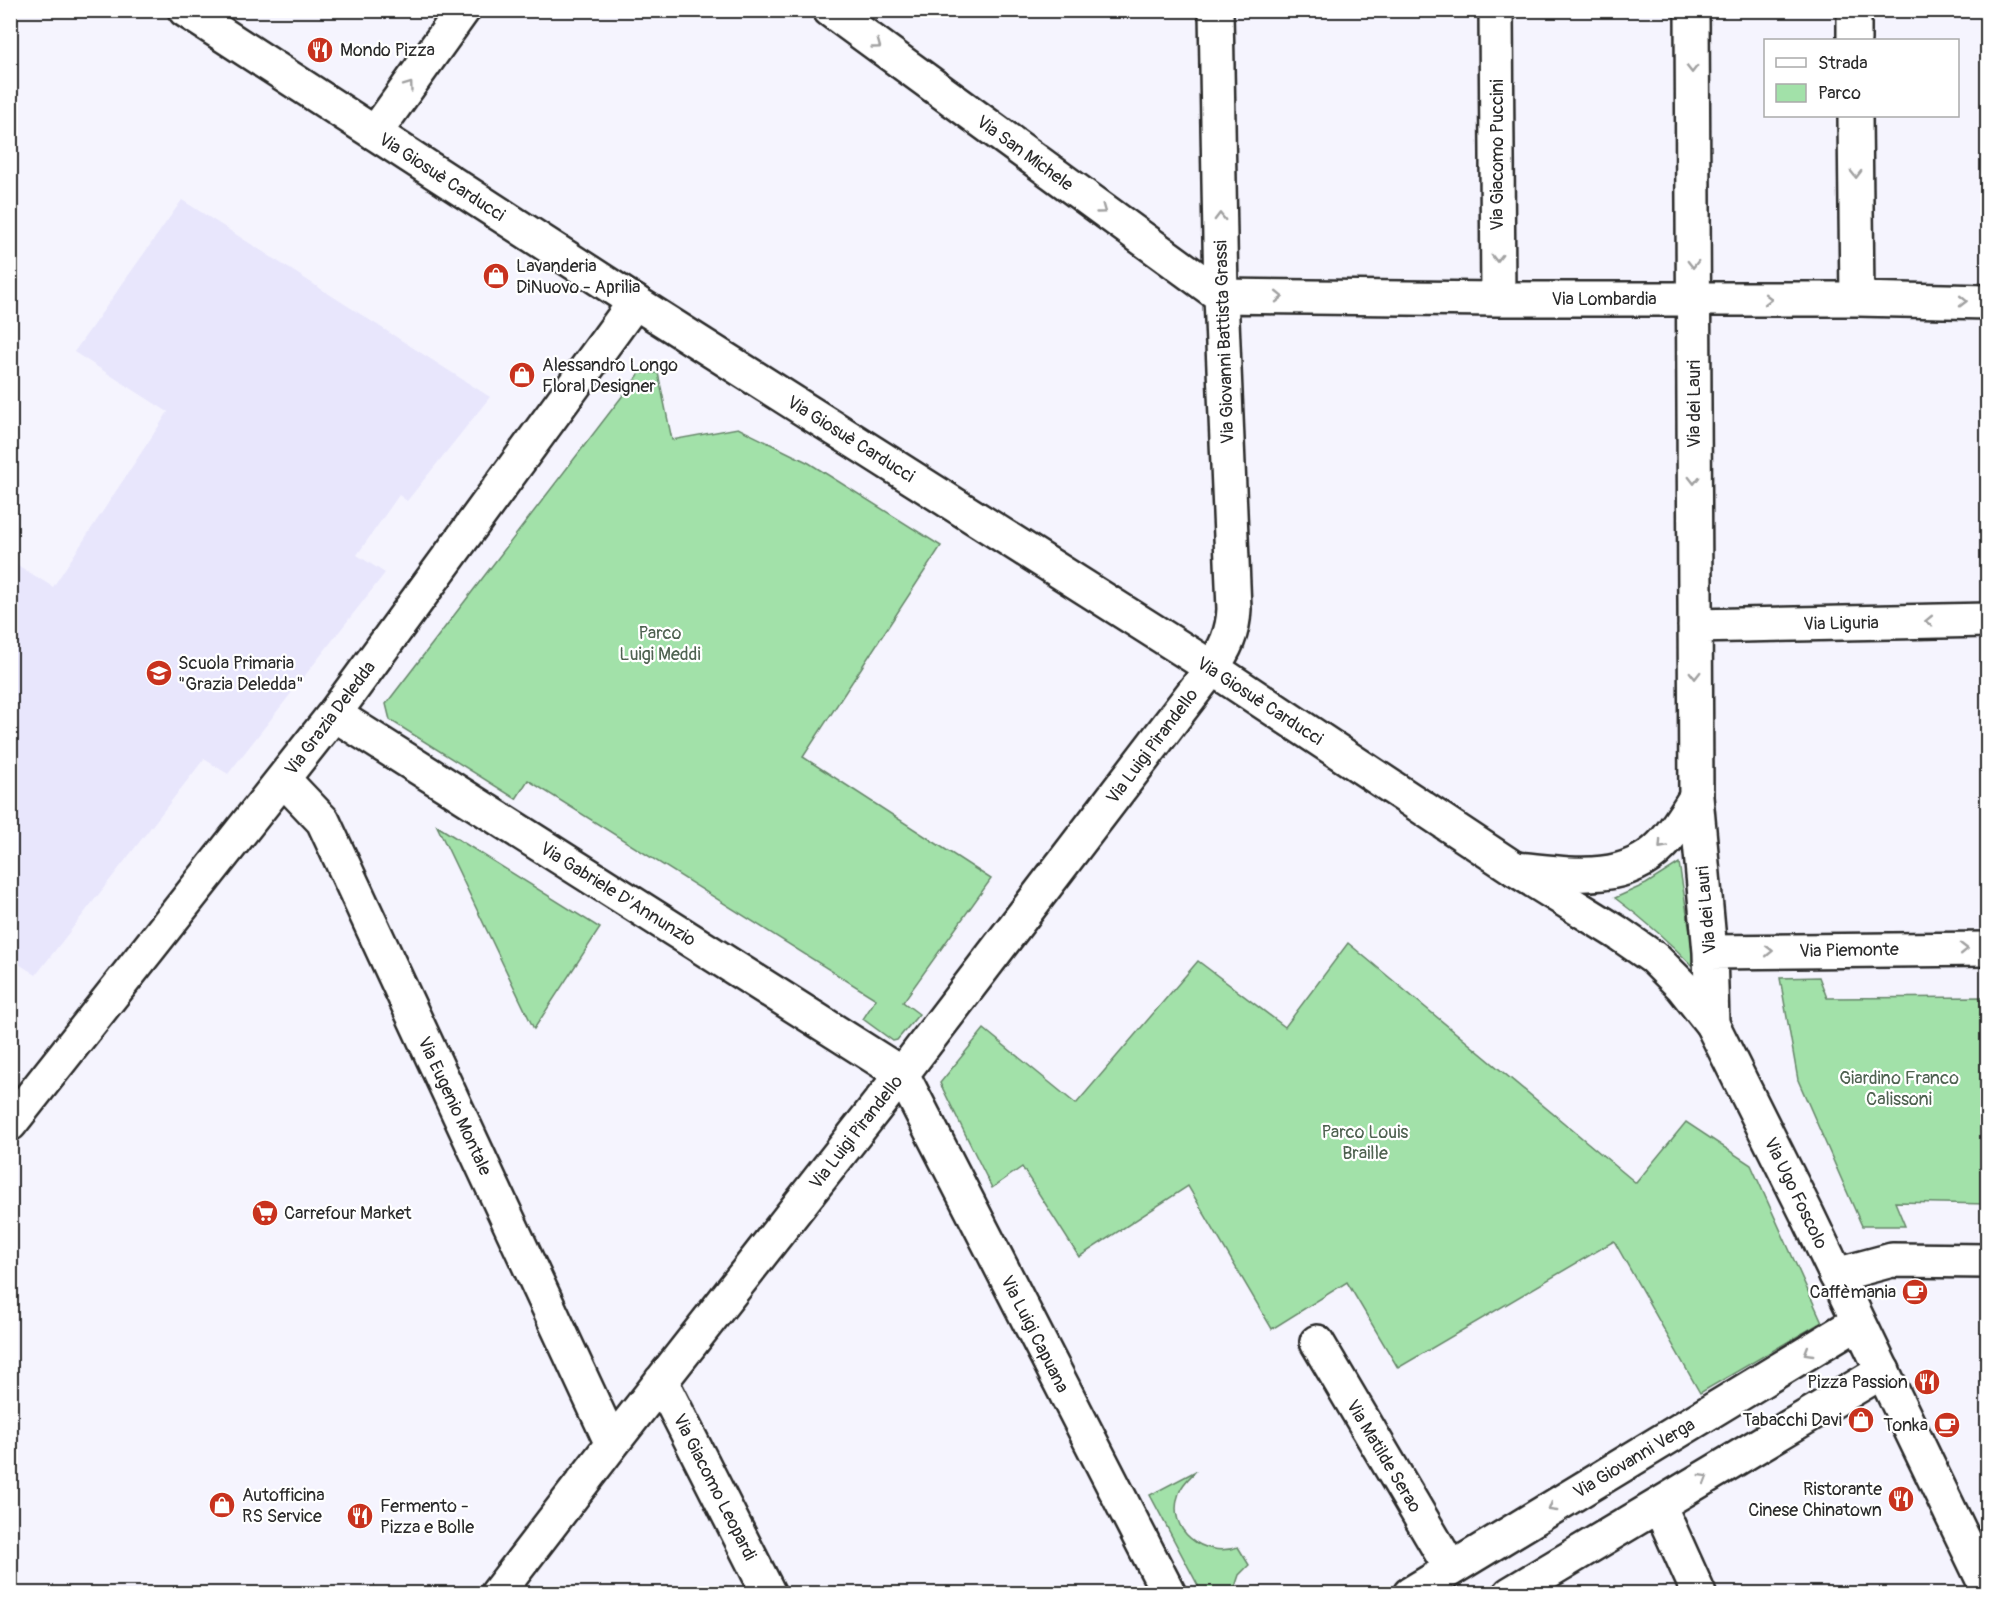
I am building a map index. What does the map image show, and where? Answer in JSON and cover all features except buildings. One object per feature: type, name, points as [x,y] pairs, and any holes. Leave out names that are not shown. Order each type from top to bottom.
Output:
[{"type":"street","name":"Via Giosuè Carducci","points":[[185,10],[635,302],[1212,668],[1515,869]]},
{"type":"street","points":[[375,134],[463,10]]},
{"type":"street","name":"Via San Michele","points":[[830,10],[1221,296]]},
{"type":"street","name":"Via Giovanni Battista Grassi","points":[[1212,668],[1233,631],[1234,609],[1221,296],[1216,10]]},
{"type":"street","name":"Via Giacomo Puccini","points":[[1496,10],[1498,299]]},
{"type":"street","name":"Via dei Lauri","points":[[1692,10],[1696,797],[1710,952],[1712,1024]]},
{"type":"street","points":[[1854,10],[1854,39]]},
{"type":"street","points":[[1855,117],[1857,299]]},
{"type":"street","name":"Via Lombardia","points":[[1221,296],[1857,299],[1988,302]]},
{"type":"street","name":"Via Grazia Deledda","points":[[10,1124],[334,714],[635,302]]},
{"type":"street","name":"Via Liguria","points":[[1695,626],[1988,620]]},
{"type":"street","name":"Via Luigi Pirandello","points":[[497,1593],[902,1074],[1212,668]]},
{"type":"street","name":"Via Gabriele D'Annunzio","points":[[334,714],[902,1074]]},
{"type":"street","name":"Via Eugenio Montale","points":[[283,779],[323,821],[612,1443]]},
{"type":"street","points":[[1515,869],[1583,875],[1626,868],[1645,859],[1660,847],[1696,797]]},
{"type":"street","name":"Via Ugo Foscolo","points":[[1515,869],[1654,958],[1682,986],[1712,1024],[1988,1590]]},
{"type":"street","name":"Via Piemonte","points":[[1710,952],[1988,949]]},
{"type":"street","name":"Via Luigi Capuana","points":[[902,1074],[1169,1593]]},
{"type":"street","points":[[1836,1275],[1892,1260],[1988,1261]]},
{"type":"street","name":"Via Giovanni Verga","points":[[1410,1593],[1858,1322]]},
{"type":"street","name":"Via Matilde Serao","points":[[1317,1342],[1451,1569]]},
{"type":"street","points":[[1510,1593],[1883,1371]]},
{"type":"street","name":"Via Giacomo Leopardi","points":[[661,1381],[769,1593]]},
{"type":"street","points":[[1659,1505],[1699,1593]]},
{"type":"shaded area","name":"Scuola Primaria \"Grazia Deledda\"","points":[[182,200],[490,397],[407,501],[399,495],[357,555],[385,573],[228,774],[204,759],[36,975],[11,959],[11,561],[53,587],[168,412],[74,352]]},
{"type":"green space","name":"Parco Luigi Meddi","points":[[640,373],[658,373],[672,440],[738,428],[809,463],[941,546],[803,757],[991,879],[903,1002],[919,1014],[897,1040],[893,1041],[863,1019],[876,999],[528,780],[516,799],[390,720],[386,704]]},
{"type":"green space","points":[[437,826],[600,928],[534,1029]]},
{"type":"green space","points":[[1679,863],[1696,970],[1657,932],[1615,898],[1646,884]]},
{"type":"green space","name":"Parco Louis Braille","points":[[1348,943],[1636,1183],[1686,1122],[1751,1165],[1822,1322],[1700,1393],[1614,1241],[1398,1368],[1347,1282],[1272,1329],[1188,1186],[1079,1257],[1022,1167],[992,1188],[940,1083],[984,1029],[1076,1104],[1198,961],[1285,1027]]},
{"type":"green space","name":"Giardino Franco Calissoni","points":[[1819,977],[1827,998],[1987,997],[1987,1204],[1895,1202],[1905,1226],[1862,1226],[1798,1080],[1780,978]]},
{"type":"green space","points":[[1196,1471],[1179,1493],[1176,1506],[1178,1519],[1190,1538],[1201,1545],[1225,1550],[1238,1547],[1249,1565],[1239,1575],[1233,1593],[1202,1593],[1150,1495]]},
{"type":"place","name":"Mondo Pizza","points":[[320,50]]},
{"type":"place","name":"Lavanderia DiNuovo - Aprilia","points":[[496,276]]},
{"type":"place","name":"Alessandro Longo Floral Designer","points":[[522,375]]},
{"type":"place","name":"Scuola Primaria \"Grazia Deledda\"","points":[[159,673]]},
{"type":"place","name":"Carrefour Market","points":[[265,1213]]},
{"type":"place","name":"Caffèmania","points":[[1915,1292]]},
{"type":"place","name":"Pizza Passion","points":[[1927,1382]]},
{"type":"place","name":"Tabacchi Davi","points":[[1861,1420]]},
{"type":"place","name":"Tonka","points":[[1947,1425]]},
{"type":"place","name":"Ristorante Cinese Chinatown","points":[[1901,1499]]},
{"type":"place","name":"Autofficina RS Service","points":[[222,1505]]},
{"type":"place","name":"Fermento - Pizza e Bolle","points":[[360,1516]]}]
